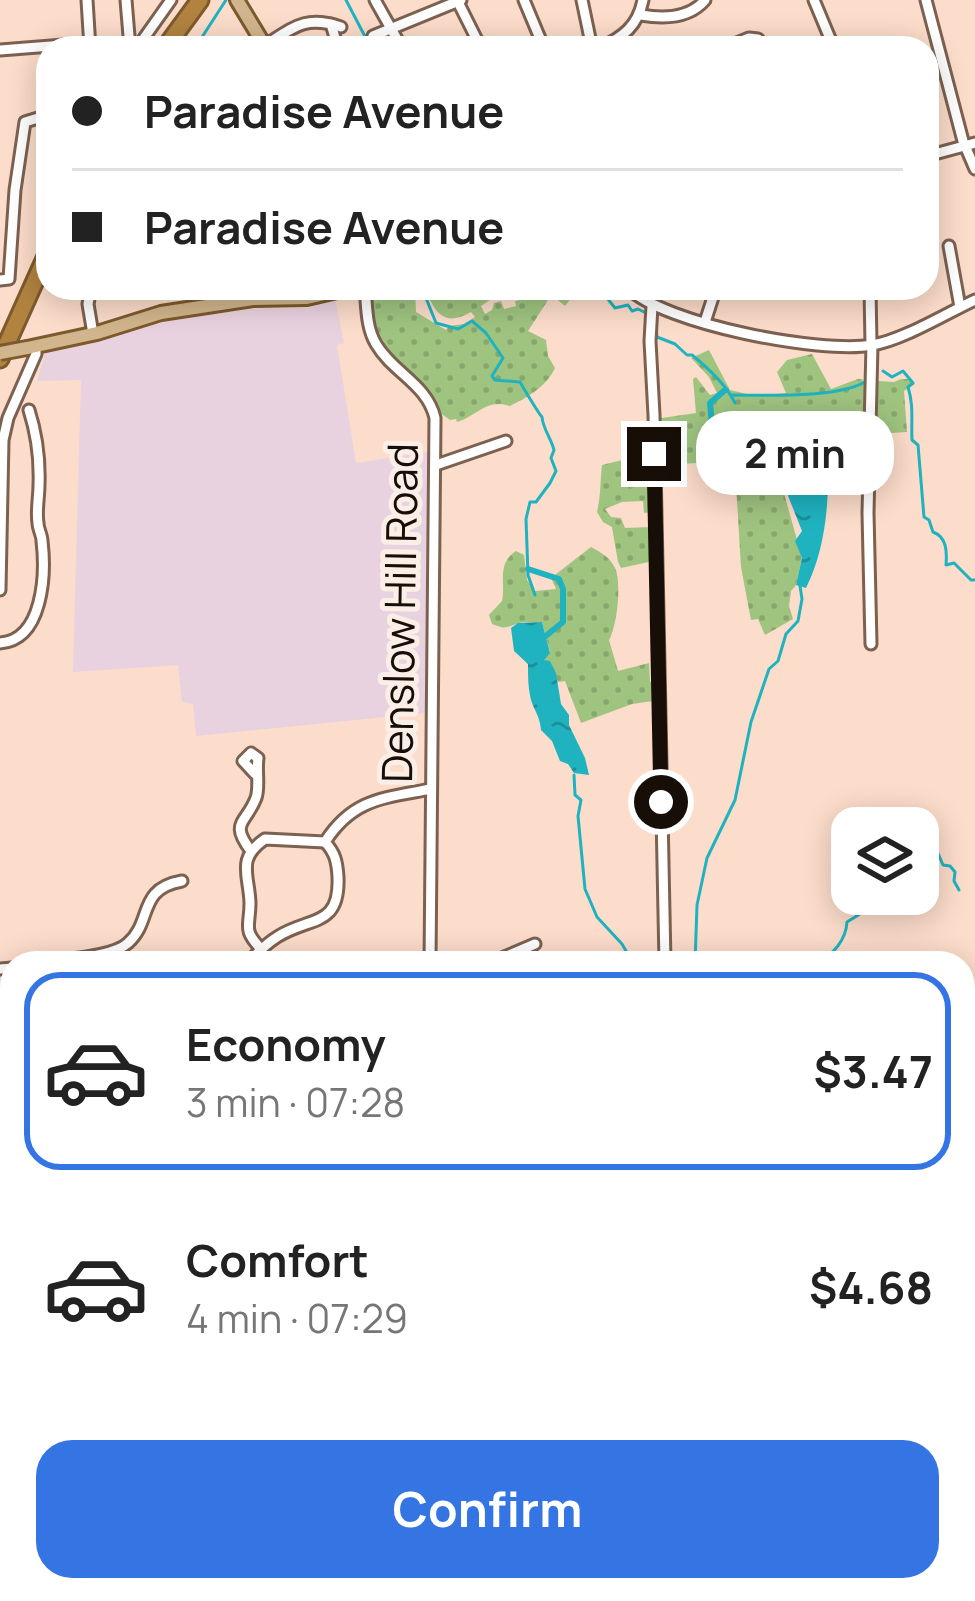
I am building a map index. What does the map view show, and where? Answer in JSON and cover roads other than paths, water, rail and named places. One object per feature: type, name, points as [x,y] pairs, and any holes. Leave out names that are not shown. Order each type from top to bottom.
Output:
[{"type":"highway","points":[[177,36],[204,0]]},
{"type":"highway","points":[[0,356],[36,278]]},
{"type":"highway","points":[[0,377],[36,296]]},
{"type":"main road","points":[[237,0],[257,36]]},
{"type":"main road","points":[[0,356],[224,300]]},
{"type":"street","points":[[87,0],[89,36]]},
{"type":"street","points":[[126,0],[131,36]]},
{"type":"street","points":[[375,0],[395,36]]},
{"type":"street","points":[[524,0],[539,36]]},
{"type":"street","points":[[582,0],[592,36]]},
{"type":"street","points":[[619,36],[630,30],[644,0]]},
{"type":"street","points":[[640,15],[674,17],[705,0]]},
{"type":"street","points":[[814,0],[829,36]]},
{"type":"street","points":[[926,0],[937,36]]},
{"type":"street","points":[[373,36],[458,1],[476,36]]},
{"type":"street","points":[[142,36],[168,2]]},
{"type":"street","points":[[277,36],[307,21],[336,26],[337,36]]},
{"type":"street","points":[[939,43],[975,169]]},
{"type":"street","points":[[0,50],[36,48]]},
{"type":"street","points":[[5,280],[10,189],[25,122],[36,119]]},
{"type":"street","points":[[939,153],[970,145]]},
{"type":"street","points":[[949,246],[960,307]]},
{"type":"street","points":[[89,300],[93,334]]},
{"type":"street","name":"Denslow Hill Road","points":[[366,300],[376,346],[430,401],[435,418],[430,951]]},
{"type":"street","points":[[645,300],[760,338],[871,345],[975,300]]},
{"type":"street","points":[[706,322],[712,300]]},
{"type":"street","points":[[870,300],[871,644]]},
{"type":"street","points":[[652,305],[665,951]]},
{"type":"street","points":[[0,590],[1,447],[8,418],[36,354],[31,347]]},
{"type":"street","points":[[0,643],[23,635],[41,591],[39,453],[29,410],[18,394]]},
{"type":"street","points":[[436,465],[506,441]]},
{"type":"street","points":[[251,851],[239,826],[256,798],[255,774]]},
{"type":"street","points":[[325,842],[335,825],[355,808],[431,789]]},
{"type":"street","points":[[266,839],[325,842],[337,859],[338,901],[333,910],[278,935],[261,949],[247,929],[250,902],[245,872],[251,851],[266,839]]},
{"type":"street","points":[[109,951],[132,939],[153,895],[182,881]]},
{"type":"street","points":[[518,951],[535,944]]},
{"type":"water","points":[[806,419],[799,438],[828,463],[828,479],[822,543],[806,588],[796,585],[802,558],[795,541],[802,531],[777,468],[740,453],[731,434],[743,425],[755,424],[754,446],[760,448],[764,423]]},
{"type":"water","points":[[542,622],[550,653],[544,660],[550,661],[556,673],[561,704],[589,775],[574,773],[560,761],[552,741],[541,730],[530,693],[528,664],[514,651],[511,628]]},
{"type":"waterway","points":[[203,36],[226,0]]},
{"type":"waterway","points":[[346,0],[365,36]]},
{"type":"waterway","points":[[427,300],[436,323],[458,329],[472,321],[486,333],[503,358],[492,376],[520,382],[553,446],[556,471],[536,502],[530,502],[526,519],[528,575],[535,595]]},
{"type":"waterway","points":[[609,300],[615,308],[628,305],[632,311],[646,313]]},
{"type":"waterway","points":[[655,316],[657,337],[698,360],[735,403]]},
{"type":"waterway","points":[[883,371],[892,377],[903,371],[913,383],[908,387],[912,440],[918,445],[924,517],[944,541],[946,565],[954,563],[975,580]]},
{"type":"waterway","points":[[731,395],[822,393],[868,380]]},
{"type":"waterway","points":[[725,390],[710,403],[713,435],[720,446],[734,443]]},
{"type":"waterway","points":[[528,569],[559,579],[563,589],[563,622],[542,639]]},
{"type":"waterway","points":[[695,951],[697,905],[707,858],[735,800],[751,722],[769,669],[798,621],[800,586]]},
{"type":"waterway","points":[[574,775],[575,795],[581,800],[578,816],[585,889],[597,917],[626,951]]},
{"type":"waterway","points":[[939,856],[943,865],[955,872],[959,890]]},
{"type":"waterway","points":[[833,951],[847,922],[858,915]]}]
